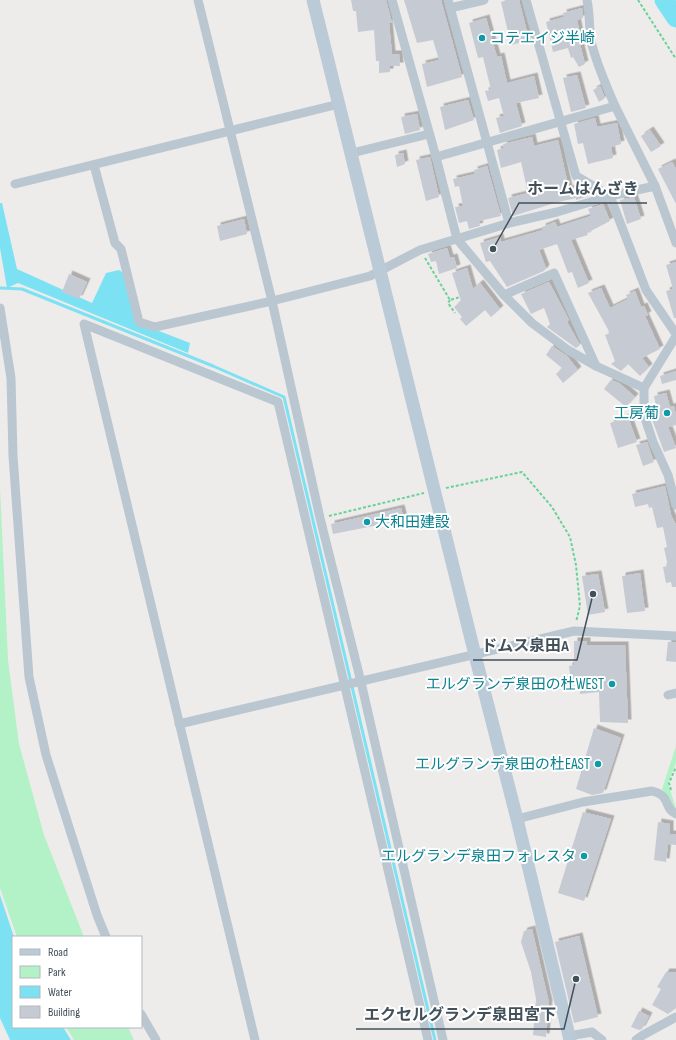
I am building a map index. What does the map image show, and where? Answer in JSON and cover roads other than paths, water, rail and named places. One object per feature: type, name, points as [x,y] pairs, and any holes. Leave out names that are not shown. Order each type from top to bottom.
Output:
[{"type":"street","points":[[198,0],[272,301],[320,518],[361,682],[443,1040]]},
{"type":"street","points":[[313,0],[517,819],[569,1038],[592,1032],[602,1040]]},
{"type":"street","points":[[392,0],[436,157],[457,239],[504,295],[532,323],[568,350],[596,366],[644,388]]},
{"type":"street","points":[[484,0],[449,4],[508,223]]},
{"type":"street","points":[[526,0],[576,176],[610,196],[646,290],[676,335],[644,388],[644,415],[653,442],[672,474],[676,505]]},
{"type":"street","points":[[587,0],[590,11],[591,40],[600,69],[615,106],[656,186],[676,243]]},
{"type":"street","points":[[15,184],[231,132],[339,104]]},
{"type":"street","points":[[436,157],[615,106]]},
{"type":"street","points":[[352,153],[429,134]]},
{"type":"street","points":[[94,165],[115,243],[121,249],[138,322],[155,327],[272,301],[370,276],[420,250],[508,223],[557,212],[610,196],[656,186]]},
{"type":"street","points":[[504,295],[554,273],[596,366]]},
{"type":"street","points":[[0,308],[11,378],[13,456],[29,677],[46,755],[94,907],[106,936]]},
{"type":"street","points":[[255,1040],[84,324],[278,402],[343,686],[428,1040]]},
{"type":"street","points":[[279,409],[295,406]]},
{"type":"street","points":[[179,724],[574,631],[676,636]]},
{"type":"street","points":[[517,819],[583,802],[652,791],[660,793],[666,799],[668,806],[676,814]]},
{"type":"street","points":[[142,1016],[156,1040]]},
{"type":"street","points":[[636,1040],[643,1034],[676,1017]]},
{"type":"water","points":[[0,203],[2,203],[17,269],[92,303],[106,273],[119,270],[128,276],[141,324],[190,343],[188,353],[18,283],[7,288],[0,248]]},
{"type":"water","points":[[0,895],[14,936],[12,936],[12,1028],[64,1028],[71,1040],[10,1040],[0,1018]]},
{"type":"waterway","points":[[664,0],[676,18]]},
{"type":"waterway","points":[[0,288],[22,289],[213,366],[284,397],[435,1040]]},
{"type":"place","name":"コテエイジ半崎","points":[[482,38]]},
{"type":"place","name":"ホームはんざき","points":[[493,249]]},
{"type":"place","name":"工房葡","points":[[667,413]]},
{"type":"place","name":"大和田建設","points":[[367,522]]},
{"type":"place","name":"ドムス泉田A","points":[[593,594]]},
{"type":"place","name":"エルグランデ泉田の杜WEST","points":[[612,684]]},
{"type":"place","name":"エルグランデ泉田の杜EAST","points":[[598,764]]},
{"type":"place","name":"エルグランデ泉田フォレスタ","points":[[584,856]]},
{"type":"place","name":"エクセルグランデ泉田宮下","points":[[576,979]]}]
